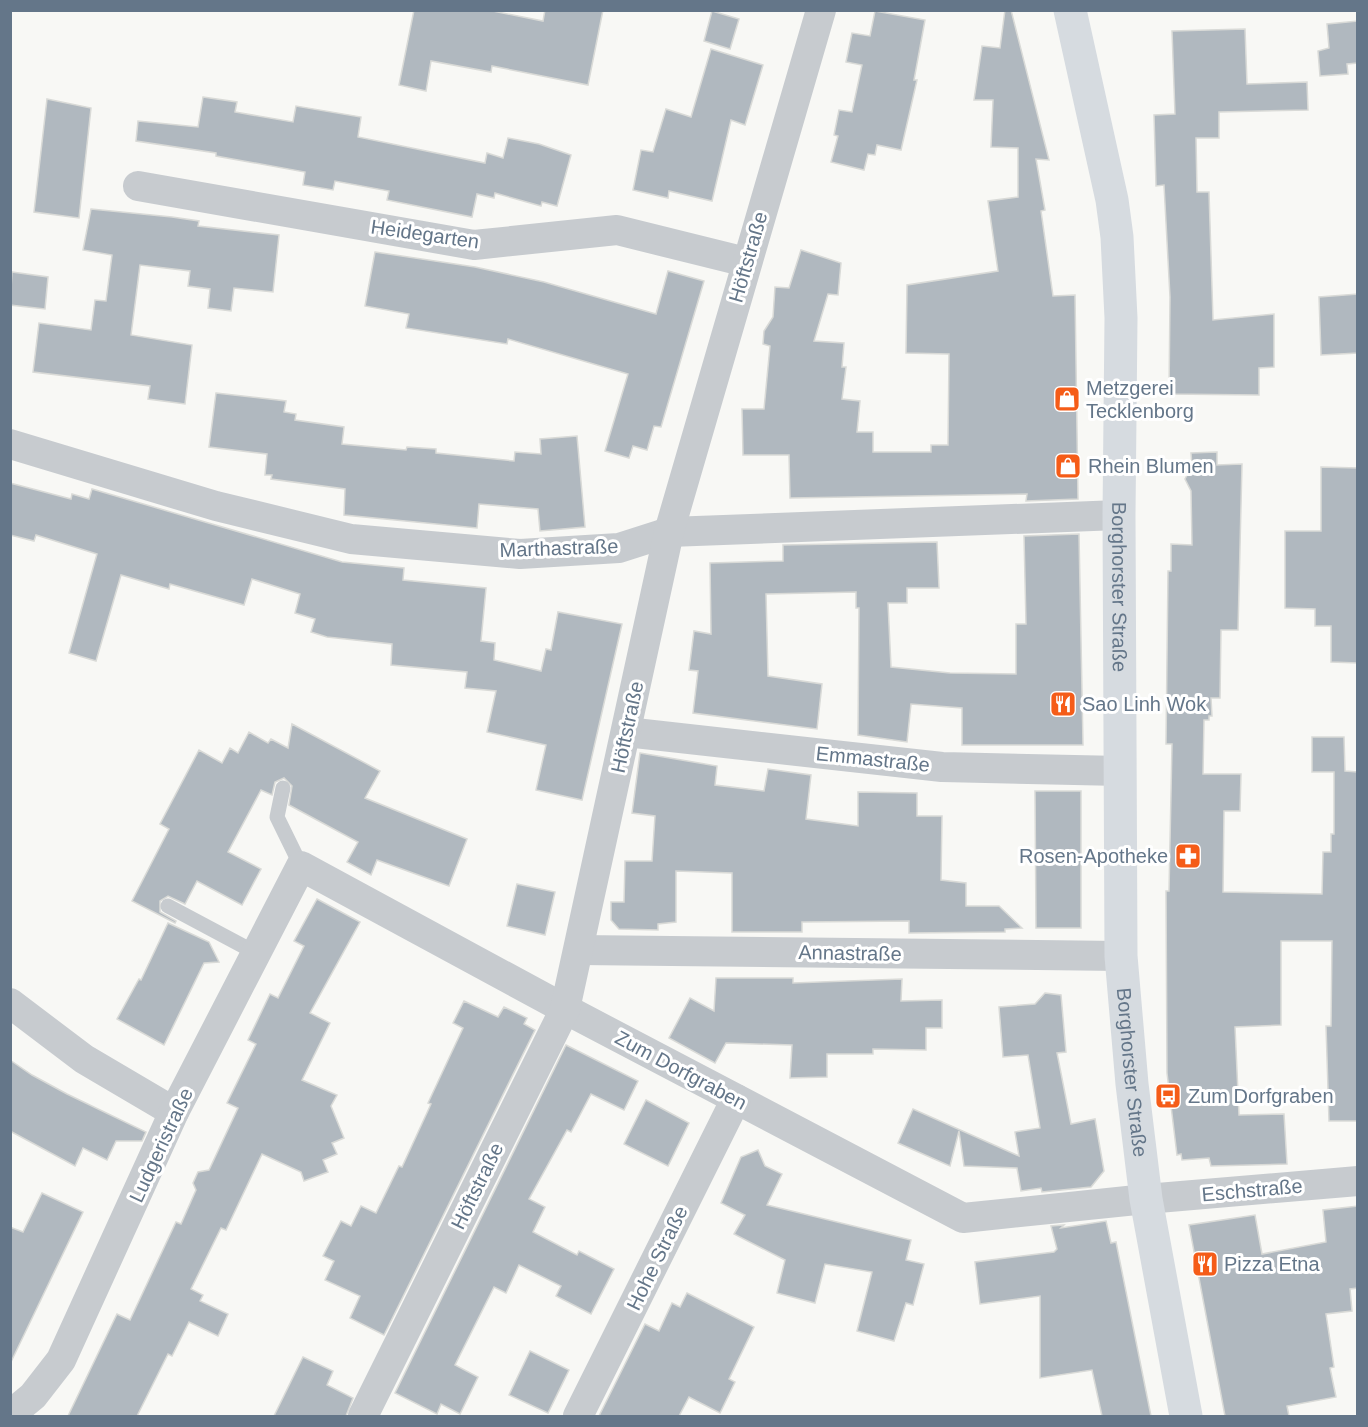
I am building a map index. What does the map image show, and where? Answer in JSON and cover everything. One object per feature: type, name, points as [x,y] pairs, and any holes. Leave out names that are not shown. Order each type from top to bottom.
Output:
[{"type":"main road","name":"Borghorster Straße","points":[[1070,10],[1112,200],[1117,237],[1122,318],[1119,515],[1121,957],[1132,1084],[1146,1199],[1186,1416]]},
{"type":"street","name":"Höftstraße","points":[[363,1416],[565,1009],[669,532],[821,10]]},
{"type":"street","name":"Heidegarten","points":[[138,186],[474,245],[617,230],[747,262]]},
{"type":"street","name":"Marthastraße","points":[[10,444],[216,506],[351,539],[520,554],[619,548],[669,532],[1119,515]]},
{"type":"street","name":"Emmastraße","points":[[626,732],[942,767],[1121,771]]},
{"type":"street","name":"Ludgeristraße","points":[[10,1415],[33,1396],[61,1360],[174,1112],[301,866]]},
{"type":"street","name":"Zum Dorfgraben","points":[[301,866],[565,1009],[963,1218],[1146,1199]]},
{"type":"street","name":"Annastraße","points":[[579,950],[1121,957]]},
{"type":"street","points":[[10,1003],[84,1059],[174,1112]]},
{"type":"street","name":"Hohe Straße","points":[[578,1416],[736,1099]]},
{"type":"street","name":"Eschstraße","points":[[1146,1199],[1358,1181]]},
{"type":"lane","points":[[283,788],[277,817],[301,866]]},
{"type":"lane","points":[[168,906],[256,953]]},
{"type":"building","points":[[414,10],[488,10],[543,21],[545,10],[603,10],[588,85],[492,66],[491,72],[431,61],[426,91],[399,85]]},
{"type":"building","points":[[1005,10],[1011,10],[1049,160],[1036,159],[1045,210],[1041,211],[1053,296],[1075,295],[1078,499],[1026,501],[1027,494],[790,498],[789,455],[743,455],[742,409],[764,409],[770,346],[763,344],[764,331],[773,317],[775,287],[789,288],[801,250],[841,263],[838,295],[828,294],[814,341],[844,343],[842,367],[846,367],[842,399],[860,401],[857,432],[873,432],[873,452],[931,452],[931,445],[948,445],[949,354],[906,353],[907,285],[998,271],[988,201],[1018,197],[1018,148],[991,147],[993,100],[974,100],[982,46],[1000,48]]},
{"type":"building","points":[[712,11],[739,19],[730,49],[704,41]]},
{"type":"building","points":[[875,11],[925,20],[914,80],[917,80],[901,150],[877,145],[875,155],[868,154],[864,170],[831,162],[838,136],[834,135],[839,110],[852,112],[862,65],[846,62],[852,33],[870,36]]},
{"type":"building","points":[[1358,21],[1358,63],[1347,64],[1348,74],[1320,76],[1318,51],[1329,48],[1327,24]]},
{"type":"building","points":[[1245,29],[1247,84],[1307,82],[1308,110],[1219,112],[1219,138],[1196,138],[1197,192],[1209,192],[1213,320],[1274,314],[1274,367],[1259,368],[1259,395],[1169,394],[1170,297],[1164,185],[1156,186],[1154,115],[1175,114],[1172,31]]},
{"type":"building","points":[[711,49],[763,65],[745,125],[731,120],[712,201],[669,191],[668,198],[633,190],[641,150],[653,152],[666,109],[691,117]]},
{"type":"building","points":[[203,97],[237,102],[235,112],[293,122],[296,106],[361,117],[358,137],[485,163],[487,153],[503,158],[508,138],[539,144],[571,155],[557,206],[542,202],[541,206],[495,193],[494,198],[477,194],[472,217],[387,200],[389,191],[335,181],[333,190],[303,185],[305,172],[216,156],[216,153],[136,141],[138,121],[198,127]]},
{"type":"building","points":[[47,99],[91,108],[79,218],[34,212]]},
{"type":"building","points":[[91,209],[172,217],[199,221],[198,226],[279,235],[273,292],[234,288],[231,311],[208,308],[210,289],[188,286],[190,271],[140,265],[131,335],[192,345],[185,404],[148,399],[150,386],[33,372],[39,323],[91,330],[95,300],[106,301],[112,255],[83,250]]},
{"type":"building","points":[[375,252],[475,267],[544,282],[656,314],[668,271],[704,281],[661,427],[654,426],[647,450],[633,446],[629,458],[605,451],[628,374],[508,339],[507,344],[406,328],[409,314],[365,306]]},
{"type":"building","points":[[12,272],[48,277],[45,309],[10,305]]},
{"type":"building","points":[[1358,294],[1358,353],[1321,355],[1319,297]]},
{"type":"building","points":[[216,393],[286,401],[284,412],[296,414],[295,420],[344,427],[342,444],[406,450],[407,447],[436,449],[436,453],[514,461],[515,452],[541,454],[540,439],[577,436],[585,527],[540,531],[538,509],[479,504],[477,528],[344,515],[345,489],[271,479],[272,475],[265,475],[267,454],[209,447]]},
{"type":"building","points":[[1217,452],[1217,465],[1242,464],[1238,630],[1221,630],[1220,698],[1211,698],[1212,716],[1209,716],[1209,720],[1204,720],[1203,774],[1241,774],[1240,811],[1224,811],[1223,892],[1322,894],[1323,852],[1331,852],[1331,834],[1334,834],[1334,772],[1312,772],[1312,737],[1344,737],[1345,771],[1358,772],[1358,1121],[1329,1121],[1326,1026],[1331,1026],[1332,941],[1281,941],[1281,1025],[1235,1027],[1239,1115],[1284,1114],[1287,1164],[1211,1166],[1209,1158],[1182,1160],[1181,1154],[1177,1155],[1167,1073],[1166,891],[1169,891],[1172,744],[1166,744],[1168,571],[1171,571],[1171,544],[1192,545],[1191,491],[1185,479],[1192,466],[1191,453]]},
{"type":"building","points":[[1321,467],[1358,468],[1358,663],[1331,662],[1331,626],[1315,626],[1315,609],[1285,608],[1285,531],[1321,531]]},
{"type":"building","points":[[10,483],[71,499],[72,494],[89,499],[92,489],[342,562],[404,568],[403,580],[486,588],[481,641],[495,643],[494,660],[541,671],[546,649],[551,650],[558,612],[622,624],[582,800],[536,790],[546,745],[487,732],[496,691],[465,688],[467,672],[391,665],[392,644],[327,637],[311,632],[315,619],[295,613],[300,594],[252,579],[244,605],[170,584],[169,589],[121,575],[96,661],[69,653],[97,554],[36,535],[34,541],[10,535]]},
{"type":"building","points":[[1079,534],[1083,745],[962,745],[962,708],[911,704],[907,742],[858,735],[859,608],[856,608],[856,592],[766,594],[768,676],[822,684],[817,729],[693,713],[698,671],[689,670],[694,631],[711,634],[710,563],[783,561],[783,545],[937,542],[939,588],[907,588],[907,603],[888,603],[891,667],[950,673],[1016,674],[1016,624],[1026,624],[1024,536]]},
{"type":"building","points":[[292,724],[380,771],[365,798],[467,839],[449,886],[377,860],[371,875],[347,862],[358,842],[289,805],[292,786],[284,778],[275,782],[272,795],[261,790],[228,852],[261,869],[242,905],[197,881],[185,904],[168,896],[160,901],[160,912],[176,921],[175,923],[132,901],[169,829],[160,824],[199,750],[222,763],[230,748],[238,753],[249,732],[268,743],[271,739],[288,748]]},
{"type":"building","points":[[640,753],[717,766],[715,785],[764,791],[768,769],[811,775],[806,819],[858,826],[858,792],[917,793],[917,816],[942,816],[941,880],[966,883],[966,906],[999,906],[1022,928],[1005,929],[1005,932],[909,933],[909,921],[802,922],[802,932],[732,932],[732,873],[676,871],[676,922],[658,924],[658,930],[619,929],[611,920],[611,902],[624,902],[625,861],[652,861],[655,816],[632,813]]},
{"type":"building","points":[[1035,791],[1081,791],[1081,928],[1036,928]]},
{"type":"building","points":[[517,884],[555,892],[545,935],[507,926]]},
{"type":"building","points":[[317,899],[360,922],[310,1013],[330,1023],[302,1080],[337,1095],[331,1106],[344,1138],[332,1143],[337,1154],[323,1160],[328,1172],[304,1181],[301,1172],[262,1154],[226,1230],[221,1228],[191,1289],[203,1295],[200,1301],[228,1314],[218,1336],[189,1322],[172,1356],[168,1354],[137,1416],[68,1416],[117,1314],[130,1320],[176,1222],[181,1224],[196,1190],[193,1183],[198,1172],[209,1170],[238,1108],[227,1103],[256,1044],[248,1040],[270,994],[278,998],[304,946],[294,941]]},
{"type":"building","points":[[168,923],[209,942],[219,962],[204,963],[164,1045],[117,1019],[139,979],[141,980]]},
{"type":"building","points":[[716,978],[793,978],[793,983],[902,979],[901,1001],[942,1000],[942,1028],[926,1028],[926,1050],[873,1049],[873,1054],[827,1054],[827,1077],[790,1078],[792,1045],[726,1043],[715,1063],[669,1038],[690,998],[714,1011]]},
{"type":"building","points":[[1045,993],[1061,995],[1066,1052],[1057,1053],[1071,1124],[1095,1119],[1104,1171],[1091,1187],[1042,1192],[1041,1188],[1021,1191],[1017,1168],[964,1166],[959,1131],[950,1166],[898,1143],[913,1109],[1019,1156],[1015,1132],[1040,1128],[1028,1055],[1003,1057],[999,1007],[1035,1004]]},
{"type":"building","points":[[464,1001],[498,1017],[504,1007],[527,1018],[524,1024],[535,1030],[384,1335],[350,1318],[360,1296],[325,1280],[334,1261],[323,1256],[341,1221],[351,1226],[361,1206],[376,1213],[399,1166],[402,1167],[431,1104],[428,1103],[463,1028],[453,1023]]},
{"type":"building","points":[[566,1045],[638,1081],[624,1110],[591,1094],[571,1132],[567,1130],[529,1199],[545,1207],[533,1232],[577,1255],[579,1251],[614,1269],[591,1314],[556,1296],[561,1286],[519,1265],[506,1293],[494,1287],[455,1365],[478,1377],[460,1414],[441,1404],[437,1414],[395,1393]]},
{"type":"building","points":[[10,1060],[67,1094],[146,1132],[142,1141],[116,1141],[107,1160],[83,1148],[75,1166],[10,1131]]},
{"type":"building","points":[[646,1100],[689,1123],[668,1166],[624,1144]]},
{"type":"building","points":[[758,1150],[765,1166],[782,1174],[767,1205],[911,1240],[906,1260],[924,1264],[913,1305],[906,1303],[894,1341],[857,1331],[872,1272],[825,1264],[815,1303],[777,1293],[785,1260],[734,1234],[745,1215],[721,1203],[741,1157]]},
{"type":"building","points":[[42,1193],[83,1212],[10,1364],[10,1227],[23,1232]]},
{"type":"building","points":[[1358,1206],[1358,1288],[1350,1289],[1352,1311],[1326,1314],[1334,1367],[1330,1368],[1336,1397],[1287,1406],[1289,1416],[1225,1416],[1189,1225],[1255,1215],[1262,1254],[1326,1242],[1323,1210]]},
{"type":"building","points":[[1106,1221],[1111,1243],[1116,1242],[1151,1416],[1102,1416],[1092,1370],[1040,1378],[1040,1296],[980,1304],[975,1262],[1054,1252],[1057,1249],[1051,1226],[1064,1225],[1061,1228]]},
{"type":"building","points":[[687,1293],[754,1327],[729,1379],[735,1382],[720,1413],[689,1397],[679,1416],[599,1416],[645,1324],[659,1331],[672,1303],[680,1307]]},
{"type":"building","points":[[530,1351],[569,1370],[548,1413],[509,1395]]},
{"type":"building","points":[[303,1357],[333,1371],[327,1385],[353,1398],[346,1416],[274,1416]]},
{"type":"place","name":"Metzgerei Tecklenborg","points":[[1067,399]]},
{"type":"place","name":"Rhein Blumen","points":[[1068,466]]},
{"type":"place","name":"Sao Linh Wok","points":[[1063,704]]},
{"type":"place","name":"Rosen-Apotheke","points":[[1188,856]]},
{"type":"place","name":"Zum Dorfgraben","points":[[1168,1096]]},
{"type":"place","name":"Pizza Etna","points":[[1205,1264]]}]
